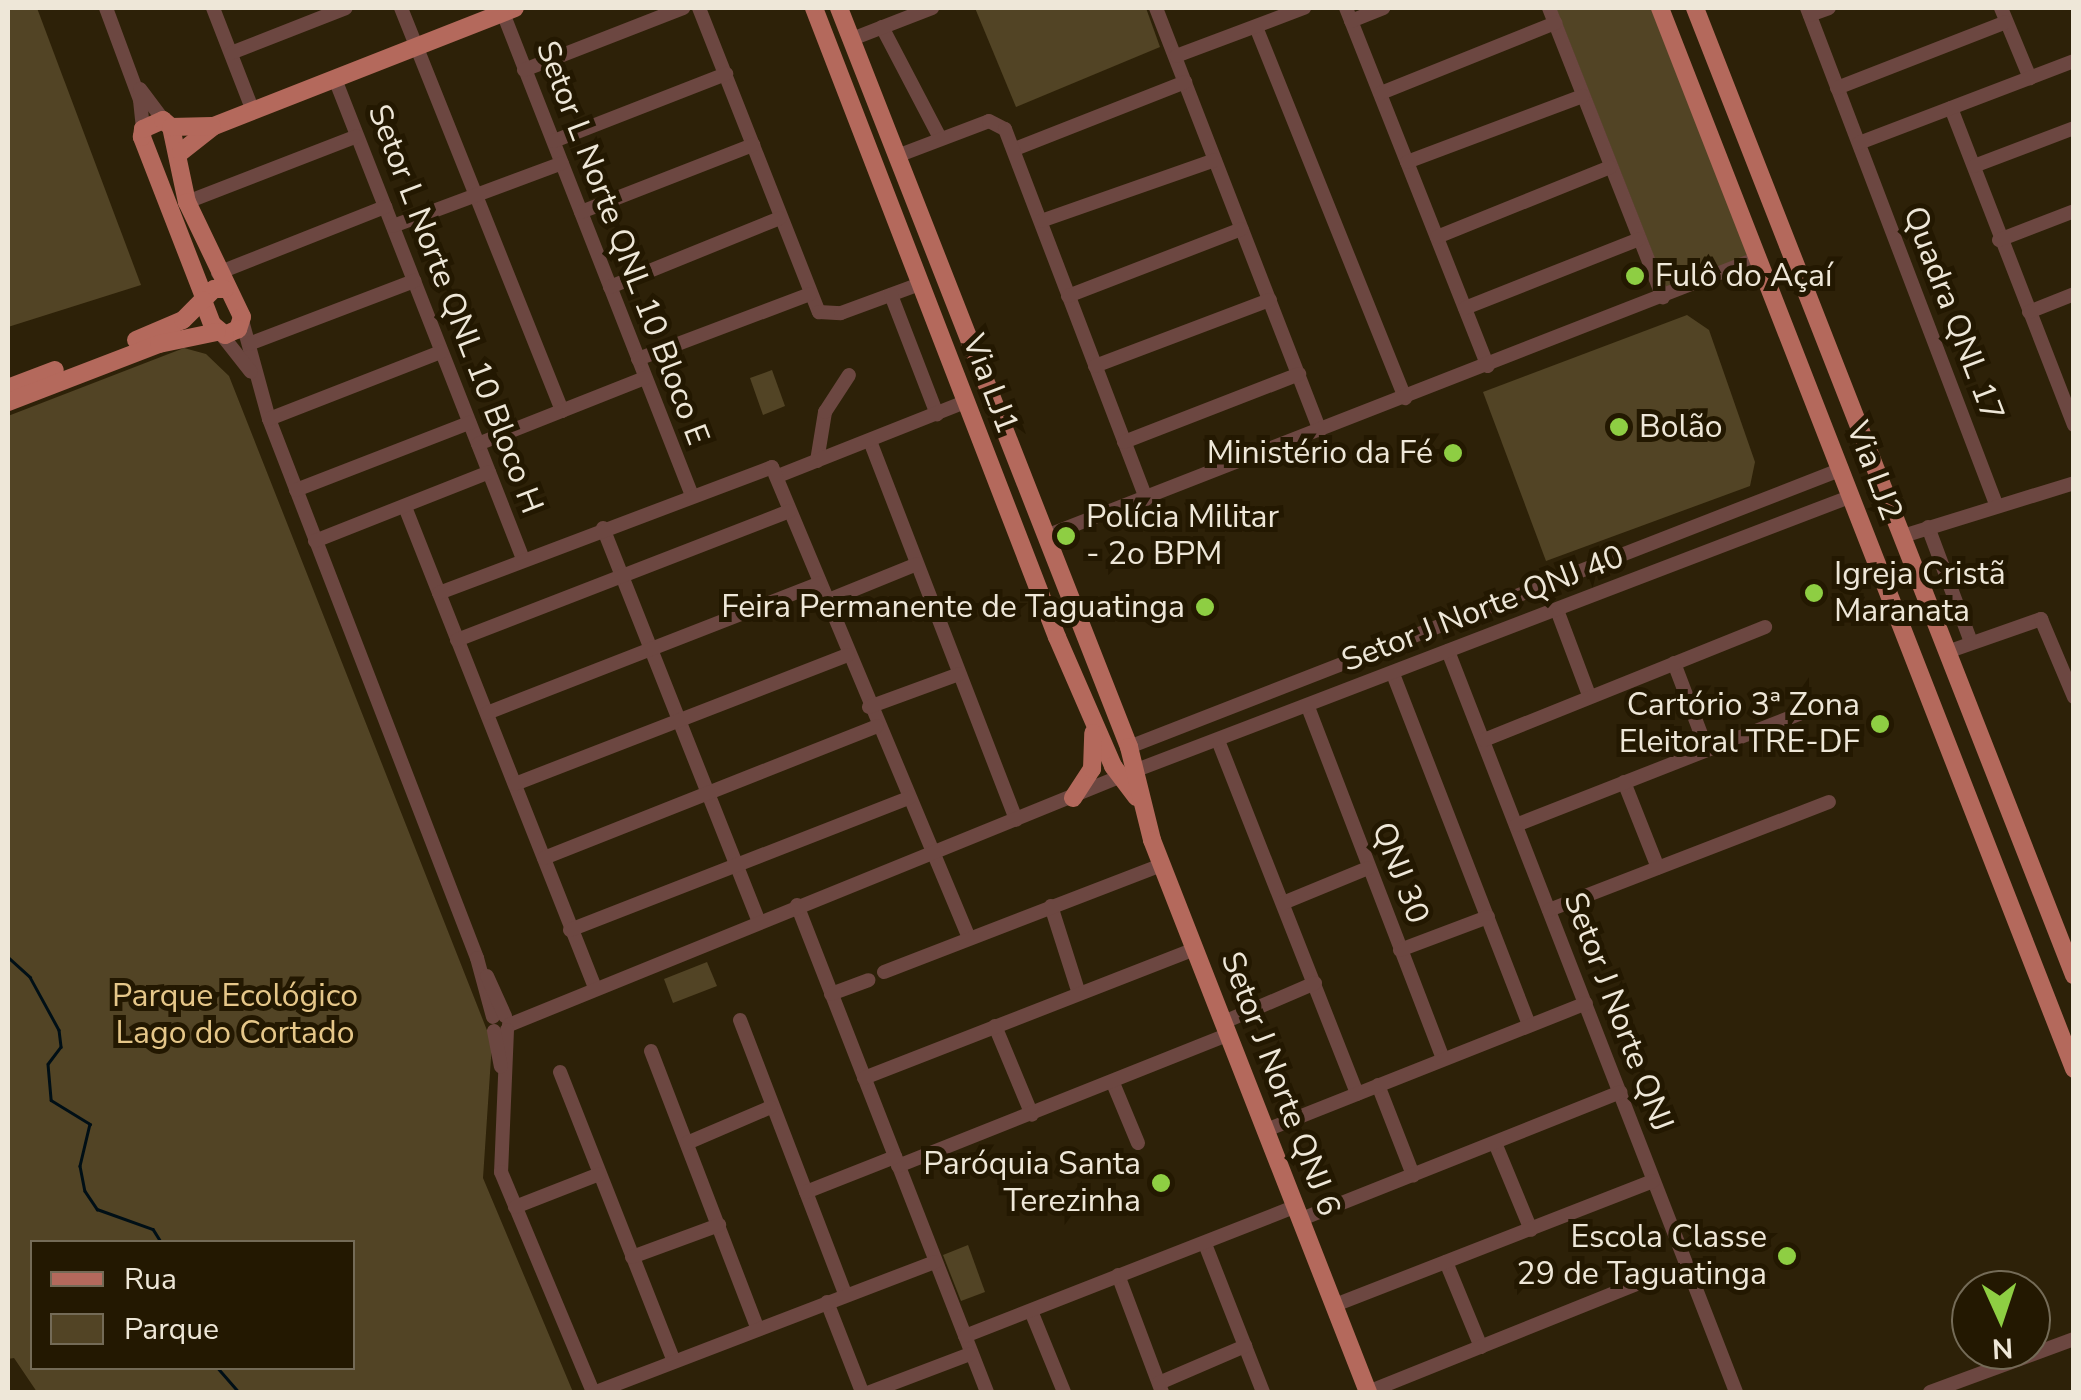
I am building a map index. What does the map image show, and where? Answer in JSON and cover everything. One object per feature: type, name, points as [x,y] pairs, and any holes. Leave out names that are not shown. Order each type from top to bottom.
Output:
[{"type":"main road","name":"Via LJ1","points":[[814,8],[1057,637],[1091,718],[1127,775]]},
{"type":"main road","name":"Via LJ1","points":[[839,8],[1129,747],[1127,775]]},
{"type":"main road","name":"Via LJ2","points":[[1660,8],[2074,1069]]},
{"type":"main road","name":"Via LJ2","points":[[1695,8],[2073,974]]},
{"type":"main road","points":[[154,167],[180,156],[214,126],[509,10]]},
{"type":"main road","points":[[1689,81],[1720,69]]},
{"type":"main road","points":[[214,126],[167,124],[143,128],[154,167],[219,333]]},
{"type":"main road","points":[[8,402],[158,344],[219,333],[243,324],[187,202],[180,156],[167,124]]},
{"type":"main road","points":[[892,209],[909,215],[918,208]]},
{"type":"main road","points":[[905,241],[917,232],[928,235]]},
{"type":"main road","points":[[8,388],[171,326],[221,281]]},
{"type":"main road","points":[[1810,390],[1841,378]]},
{"type":"main road","points":[[981,442],[988,432],[1006,435]]},
{"type":"main road","points":[[1057,637],[1077,637],[1082,628]]},
{"type":"main road","points":[[1073,798],[1095,758],[1091,718]]},
{"type":"main road","name":"Setor J Norte QNJ 6","points":[[1127,775],[1368,1392]]},
{"type":"main road","points":[[2030,952],[2047,952],[2060,941]]},
{"type":"main road","points":[[2039,980],[2055,968],[2073,974]]},
{"type":"street","points":[[106,8],[134,80],[143,128]]},
{"type":"street","points":[[213,8],[253,112]]},
{"type":"street","points":[[231,53],[346,8]]},
{"type":"street","points":[[400,8],[562,410]]},
{"type":"street","points":[[524,70],[683,8]]},
{"type":"street","points":[[699,8],[820,312],[841,314],[920,284]]},
{"type":"street","points":[[852,39],[932,8]]},
{"type":"street","points":[[1156,8],[1320,430]]},
{"type":"street","points":[[1176,56],[1304,8]]},
{"type":"street","points":[[1384,8],[1348,14],[1488,366]]},
{"type":"street","points":[[1548,8],[1662,297]]},
{"type":"street","points":[[1808,11],[1829,8]]},
{"type":"street","name":"Setor L Norte QNL 10 Bloco E","points":[[509,10],[524,70],[691,494]]},
{"type":"street","name":"Quadra QNL 17","points":[[1808,11],[1996,504]]},
{"type":"street","points":[[1837,88],[2004,15],[2030,78]]},
{"type":"street","points":[[1380,94],[1554,23]]},
{"type":"street","points":[[1256,26],[1405,398]]},
{"type":"street","points":[[887,28],[933,137]]},
{"type":"street","points":[[1859,143],[2074,61]]},
{"type":"street","points":[[554,141],[726,74]]},
{"type":"street","name":"Setor L Norte QNL 10 Bloco H","points":[[335,79],[523,559]]},
{"type":"street","points":[[134,80],[167,124]]},
{"type":"street","points":[[1015,149],[1185,82]]},
{"type":"street","points":[[1407,162],[1582,96]]},
{"type":"street","points":[[1951,108],[2029,312],[2066,382],[2074,425]]},
{"type":"street","points":[[897,156],[933,137],[994,121],[1015,149],[1146,499]]},
{"type":"street","points":[[1974,166],[2074,128]]},
{"type":"street","points":[[187,202],[358,136]]},
{"type":"street","points":[[581,212],[754,146]]},
{"type":"street","points":[[1041,221],[1216,160]]},
{"type":"street","points":[[393,226],[562,163]]},
{"type":"street","points":[[1437,236],[1610,167]]},
{"type":"street","points":[[221,281],[385,206]]},
{"type":"street","points":[[1999,240],[2074,210]]},
{"type":"street","points":[[610,287],[780,218]]},
{"type":"street","points":[[1068,296],[1242,229]]},
{"type":"street","points":[[1465,308],[1639,238]]},
{"type":"street","points":[[1046,536],[1758,258]]},
{"type":"street","points":[[249,344],[414,280]]},
{"type":"street","points":[[638,359],[810,294]]},
{"type":"street","points":[[2029,312],[2074,294]]},
{"type":"street","points":[[891,295],[937,414]]},
{"type":"street","points":[[1095,366],[1270,300]]},
{"type":"street","points":[[243,324],[268,419],[502,1023],[506,1091],[500,1158],[515,1207],[595,1392],[935,1262]]},
{"type":"street","points":[[219,333],[254,377]]},
{"type":"street","points":[[268,419],[442,352]]},
{"type":"street","points":[[1124,442],[1299,374]]},
{"type":"street","points":[[817,461],[825,412],[850,375]]},
{"type":"street","points":[[478,444],[645,378]]},
{"type":"street","points":[[439,593],[763,466],[777,473],[817,461],[965,402]]},
{"type":"street","points":[[296,490],[470,423]]},
{"type":"street","points":[[870,441],[1016,820]]},
{"type":"street","points":[[1129,747],[1198,724],[1842,469]]},
{"type":"street","points":[[314,541],[489,472]]},
{"type":"street","points":[[777,473],[876,726],[936,851],[969,938]]},
{"type":"street","points":[[1903,536],[2074,482]]},
{"type":"street","points":[[1780,495],[1788,506],[1788,521]]},
{"type":"street","name":"Setor J Norte QNJ 40","points":[[502,1023],[1127,775],[1852,496]]},
{"type":"street","points":[[405,507],[594,986]]},
{"type":"street","points":[[458,640],[790,511]]},
{"type":"street","points":[[1716,520],[1724,546]]},
{"type":"street","points":[[602,528],[758,920]]},
{"type":"street","points":[[1928,528],[1971,642]]},
{"type":"street","points":[[826,601],[917,564]]},
{"type":"street","points":[[486,713],[820,583]]},
{"type":"street","points":[[1556,610],[1589,695]]},
{"type":"street","points":[[1946,652],[2041,618],[2069,673],[2074,697]]},
{"type":"street","points":[[1484,740],[1765,627]]},
{"type":"street","name":"Setor J Norte QNJ","points":[[1422,634],[1422,647],[1441,654],[1484,740],[1736,1392]]},
{"type":"street","points":[[1401,642],[1411,652],[1400,670],[1529,1024]]},
{"type":"street","points":[[515,784],[848,655]]},
{"type":"street","points":[[1674,663],[1707,750]]},
{"type":"street","points":[[869,707],[959,674]]},
{"type":"street","name":"QNJ 30","points":[[1308,707],[1443,1059]]},
{"type":"street","points":[[1516,824],[1799,714]]},
{"type":"street","points":[[1198,724],[1198,740],[1214,744],[1282,902],[1357,1094]]},
{"type":"street","points":[[544,858],[876,726]]},
{"type":"street","points":[[1624,782],[1658,868]]},
{"type":"street","points":[[570,930],[909,798]]},
{"type":"street","points":[[1549,910],[1829,802]]},
{"type":"street","points":[[884,972],[1162,865]]},
{"type":"street","points":[[1282,902],[1368,868]]},
{"type":"street","points":[[796,906],[987,1392]]},
{"type":"street","points":[[1051,906],[1079,994]]},
{"type":"street","points":[[1400,950],[1488,917]]},
{"type":"street","points":[[864,1078],[1195,949]]},
{"type":"street","points":[[831,994],[869,980]]},
{"type":"street","points":[[806,1192],[1032,1115],[1113,1083],[1315,984]]},
{"type":"street","points":[[1266,1130],[1586,1003]]},
{"type":"street","points":[[740,1020],[845,1294]]},
{"type":"street","points":[[996,1026],[1032,1115]]},
{"type":"street","points":[[651,1051],[757,1328]]},
{"type":"street","points":[[560,1072],[674,1361]]},
{"type":"street","points":[[1113,1083],[1138,1143]]},
{"type":"street","points":[[1378,1085],[1413,1175]]},
{"type":"street","points":[[965,1336],[1118,1275],[1413,1175],[1620,1092]]},
{"type":"street","points":[[687,1143],[771,1107]]},
{"type":"street","points":[[1495,1143],[1530,1230]]},
{"type":"street","points":[[515,1207],[599,1174]]},
{"type":"street","points":[[1335,1305],[1653,1181]]},
{"type":"street","points":[[632,1257],[719,1225]]},
{"type":"street","points":[[1205,1244],[1263,1392]]},
{"type":"street","points":[[1446,1262],[1481,1347]]},
{"type":"street","points":[[1118,1275],[1160,1388],[1245,1346]]},
{"type":"street","points":[[1368,1392],[1657,1276]]},
{"type":"street","points":[[826,1302],[862,1392]]},
{"type":"street","points":[[1030,1311],[1064,1392]]},
{"type":"street","points":[[1930,1392],[1966,1386],[2072,1342]]},
{"type":"street","points":[[870,1392],[970,1354]]},
{"type":"green space","points":[[8,8],[37,8],[141,285],[8,327]]},
{"type":"green space","points":[[975,8],[1146,8],[1160,47],[1016,107]]},
{"type":"green space","points":[[1556,8],[1651,8],[1748,256],[1666,287]]},
{"type":"green space","name":"Bolão","points":[[1687,315],[1709,330],[1755,462],[1750,486],[1546,561],[1483,392]]},
{"type":"green space","name":"Parque Ecológico Lago do Cortado","points":[[184,348],[206,354],[229,376],[492,1043],[483,1178],[573,1392],[37,1392],[14,1358],[8,1359],[8,416]]},
{"type":"green space","points":[[772,370],[785,406],[763,415],[750,378]]},
{"type":"green space","points":[[707,962],[717,986],[673,1003],[664,979]]},
{"type":"green space","points":[[968,1245],[985,1292],[961,1301],[943,1255]]},
{"type":"waterway","points":[[8,957],[30,977],[59,1030],[61,1047],[48,1064],[51,1100],[90,1124],[80,1166],[85,1191],[97,1209],[153,1229],[160,1240]]},
{"type":"waterway","points":[[220,1370],[239,1392]]},
{"type":"place","name":"Fulô do Açaí","points":[[1635,276]]},
{"type":"place","name":"Bolão","points":[[1619,427]]},
{"type":"place","name":"Ministério da Fé","points":[[1453,453]]},
{"type":"place","name":"Polícia Militar - 2o BPM","points":[[1066,536]]},
{"type":"place","name":"Igreja Cristã Maranata","points":[[1814,593]]},
{"type":"place","name":"Feira Permanente de Taguatinga","points":[[1205,607]]},
{"type":"place","name":"Cartório 3ª Zona Eleitoral TRE-DF","points":[[1880,724]]},
{"type":"place","name":"Paróquia Santa Terezinha","points":[[1161,1183]]},
{"type":"place","name":"Escola Classe 29 de Taguatinga","points":[[1787,1256]]}]
